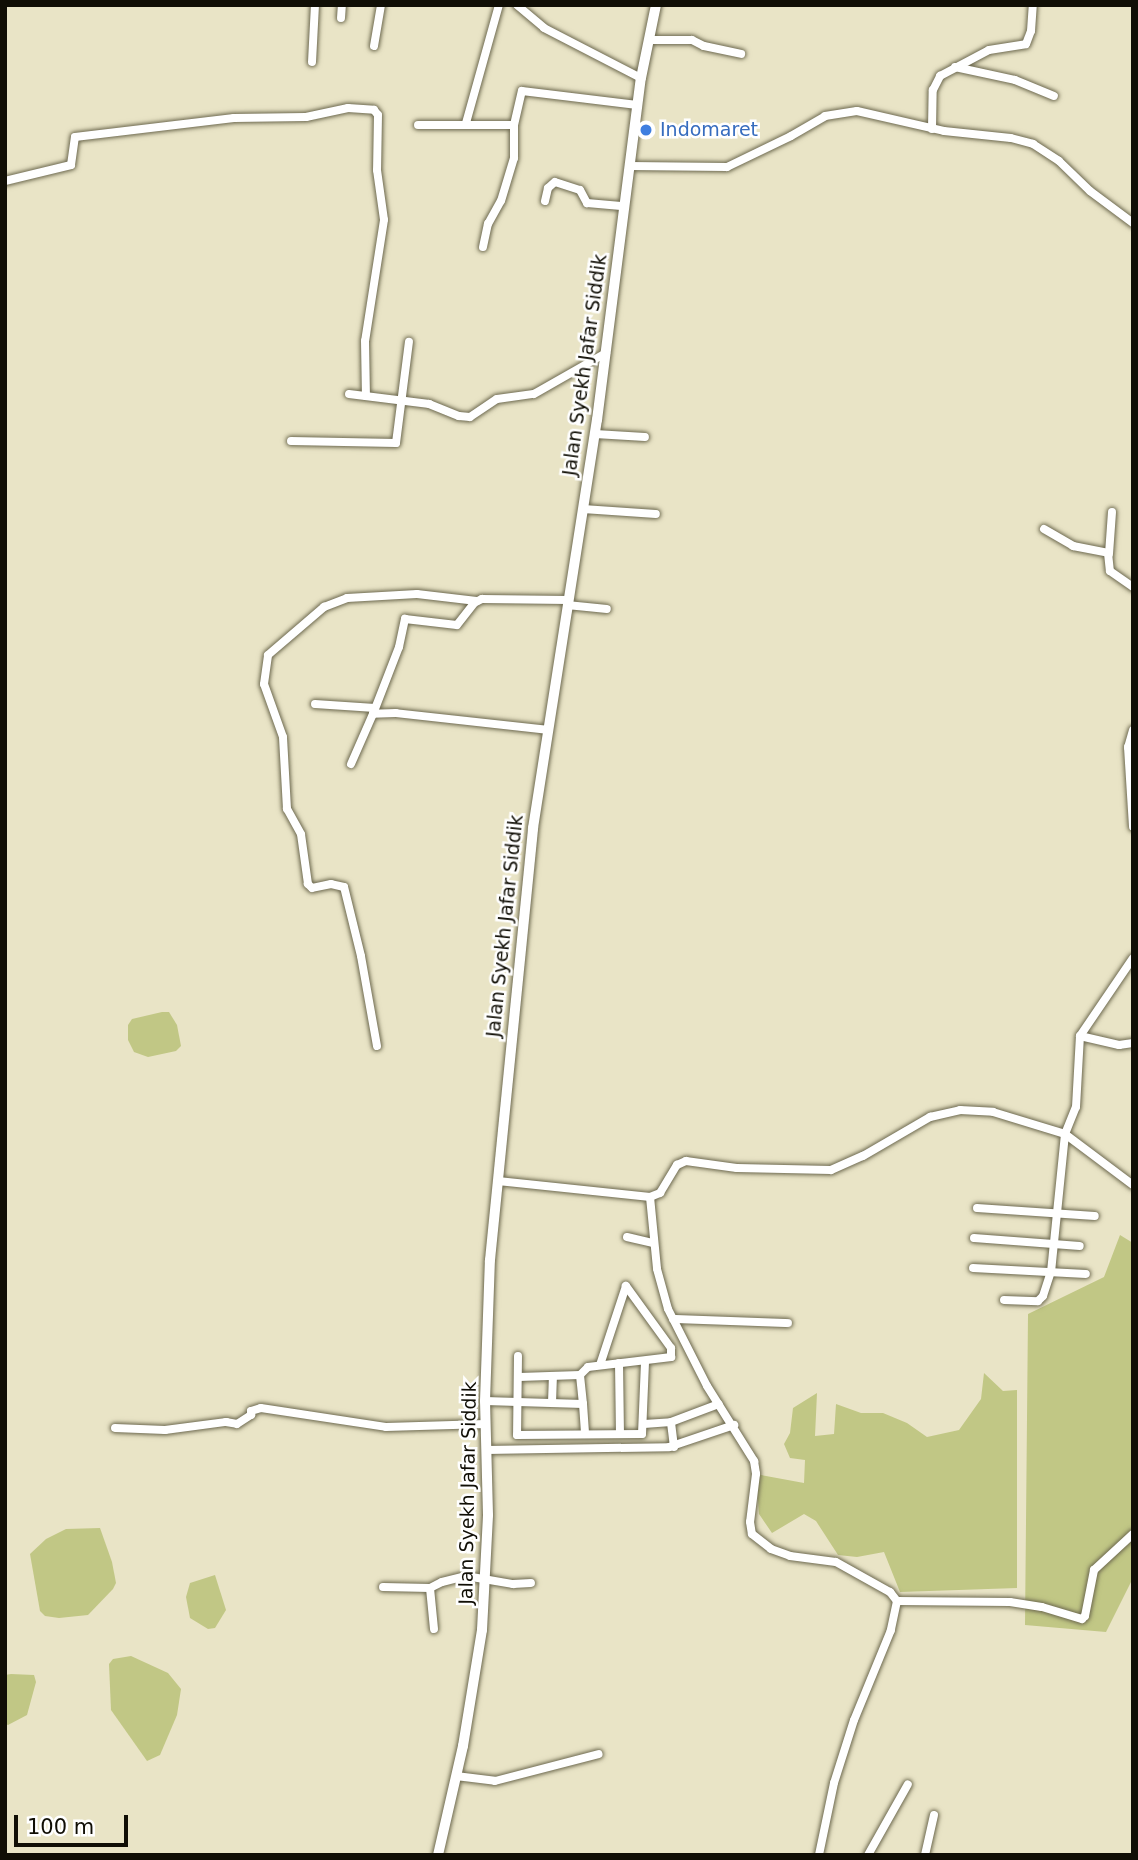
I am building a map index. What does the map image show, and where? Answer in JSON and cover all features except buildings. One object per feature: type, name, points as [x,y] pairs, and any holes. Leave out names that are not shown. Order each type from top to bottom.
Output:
[{"type":"main road","name":"Jalan Syekh Jafar Siddik","points":[[438,1855],[478,1660],[486,1577],[485,1401],[490,1260],[533,828],[595,434],[641,78],[656,5]]},
{"type":"street","points":[[312,62],[315,5]]},
{"type":"street","points":[[341,18],[342,5]]},
{"type":"street","points":[[374,46],[382,5]]},
{"type":"street","points":[[467,123],[499,5]]},
{"type":"street","points":[[517,5],[544,28],[641,78]]},
{"type":"street","points":[[932,129],[936,81],[955,66],[997,47],[1026,44],[1031,31],[1033,5]]},
{"type":"street","points":[[649,40],[692,40],[704,46],[741,54]]},
{"type":"street","points":[[955,66],[1015,79],[1054,96]]},
{"type":"street","points":[[483,247],[488,224],[501,201],[514,158],[514,125],[522,91],[638,105]]},
{"type":"street","points":[[5,181],[71,165],[75,137],[234,118],[306,117],[348,108],[374,110],[378,115],[377,170],[384,220],[365,341],[366,396]]},
{"type":"street","points":[[629,166],[727,167],[825,116],[838,112],[876,114],[932,129],[1011,138],[1033,144],[1059,161],[1090,191],[1133,223]]},
{"type":"street","points":[[418,125],[514,125]]},
{"type":"street","points":[[545,201],[548,188],[555,182],[580,190],[587,203],[624,206]]},
{"type":"street","points":[[291,441],[396,443],[408,342]]},
{"type":"street","points":[[349,394],[429,404],[459,416],[470,417],[497,399],[534,394],[606,353]]},
{"type":"street","points":[[595,434],[645,437]]},
{"type":"street","points":[[583,509],[656,513]]},
{"type":"street","points":[[1112,512],[1110,571],[1133,587]]},
{"type":"street","points":[[1044,529],[1073,546],[1109,554]]},
{"type":"street","points":[[377,1046],[344,887],[331,884],[312,888],[308,884],[301,834],[287,809],[283,737],[264,684],[268,655],[324,607],[347,598],[417,594],[477,601],[568,603],[607,609]]},
{"type":"street","points":[[351,764],[399,647],[405,619],[457,625],[477,601]]},
{"type":"street","points":[[315,704],[549,730]]},
{"type":"street","points":[[1133,730],[1128,747],[1133,827]]},
{"type":"street","points":[[1004,1300],[1038,1301],[1043,1296],[1051,1272],[1065,1134],[1076,1107],[1080,1036],[1088,1020],[1133,958]]},
{"type":"street","points":[[1080,1036],[1119,1045],[1133,1043]]},
{"type":"street","points":[[498,1181],[650,1197],[660,1193],[677,1165],[686,1161],[737,1168],[831,1170],[863,1156],[930,1117],[949,1112],[993,1112],[1065,1134],[1133,1185]]},
{"type":"street","points":[[650,1197],[657,1269],[673,1319],[755,1465],[750,1529],[756,1540],[789,1556],[836,1562],[890,1592],[897,1601],[891,1630],[854,1720],[834,1783],[819,1855]]},
{"type":"street","points":[[977,1208],[1095,1216]]},
{"type":"street","points":[[627,1237],[653,1243]]},
{"type":"street","points":[[974,1238],[1080,1246]]},
{"type":"street","points":[[973,1268],[1086,1274]]},
{"type":"street","points":[[519,1377],[580,1375],[588,1367],[666,1359],[672,1352],[626,1286],[600,1365]]},
{"type":"street","points":[[673,1319],[788,1324]]},
{"type":"street","points":[[518,1356],[517,1435],[642,1434],[645,1361]]},
{"type":"street","points":[[619,1363],[620,1433]]},
{"type":"street","points":[[580,1375],[585,1433]]},
{"type":"street","points":[[552,1403],[554,1376]]},
{"type":"street","points":[[485,1401],[517,1405],[583,1404]]},
{"type":"street","points":[[644,1424],[671,1422],[719,1404]]},
{"type":"street","points":[[115,1428],[165,1430],[226,1422],[237,1424],[251,1415],[251,1411],[261,1408],[383,1427],[486,1424]]},
{"type":"street","points":[[671,1422],[674,1447]]},
{"type":"street","points":[[486,1450],[674,1447],[734,1424]]},
{"type":"street","points":[[897,1601],[1010,1602],[1042,1607],[1082,1619],[1085,1616],[1094,1570],[1133,1534]]},
{"type":"street","points":[[383,1587],[430,1588],[457,1577],[486,1577],[513,1584],[531,1583]]},
{"type":"street","points":[[430,1588],[434,1629]]},
{"type":"street","points":[[456,1776],[495,1781],[599,1754]]},
{"type":"street","points":[[868,1855],[908,1784]]},
{"type":"street","points":[[925,1855],[934,1815]]},
{"type":"green space","points":[[169,1012],[177,1025],[181,1046],[176,1051],[148,1057],[134,1052],[128,1040],[128,1025],[132,1019]]},
{"type":"green space","points":[[1120,1235],[1133,1243],[1133,1578],[1106,1632],[1025,1625],[1028,1314],[1104,1277]]},
{"type":"green space","points":[[984,1373],[1003,1391],[1017,1390],[1017,1588],[900,1592],[884,1552],[857,1557],[838,1555],[816,1521],[804,1514],[772,1533],[759,1514],[756,1474],[804,1483],[805,1460],[790,1458],[784,1444],[790,1433],[793,1408],[817,1393],[815,1436],[834,1434],[836,1404],[861,1413],[883,1413],[907,1423],[927,1437],[959,1430],[981,1399]]},
{"type":"green space","points":[[100,1528],[112,1562],[116,1583],[113,1589],[88,1615],[59,1618],[45,1616],[40,1611],[30,1554],[46,1539],[66,1529]]},
{"type":"green space","points":[[215,1575],[226,1610],[215,1628],[208,1629],[190,1618],[186,1597],[190,1583]]},
{"type":"green space","points":[[131,1656],[168,1673],[181,1689],[177,1715],[160,1755],[147,1761],[111,1710],[109,1664],[113,1659]]},
{"type":"green space","points":[[5,1675],[34,1675],[36,1682],[27,1715],[8,1725],[5,1724]]},
{"type":"place","name":"Indomaret","points":[[646,130]]}]
